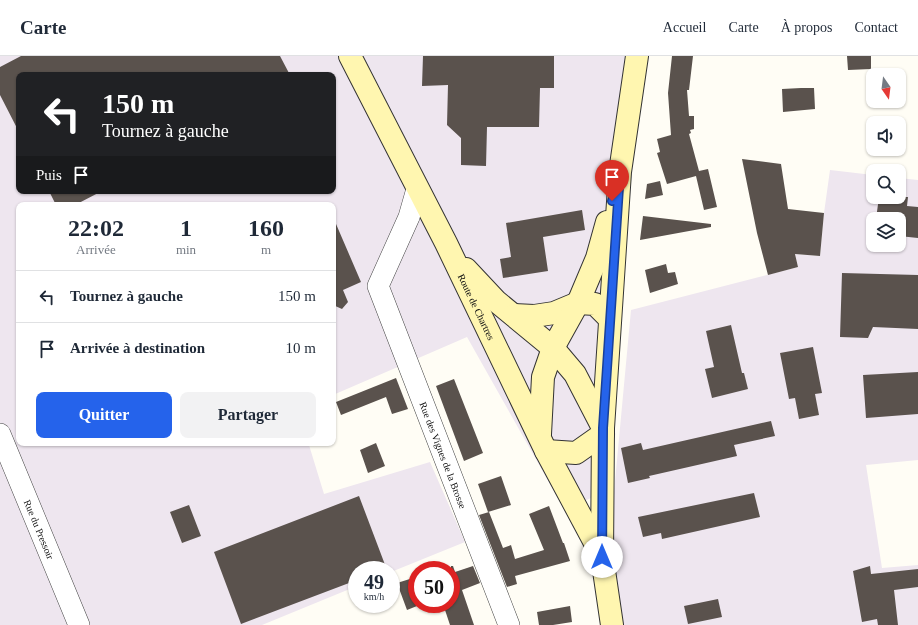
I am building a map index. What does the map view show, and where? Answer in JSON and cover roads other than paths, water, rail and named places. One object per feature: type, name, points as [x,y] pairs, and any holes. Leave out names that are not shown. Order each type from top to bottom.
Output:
[{"type":"main road","name":"Route de Chartres","points":[[350,56],[446,244],[543,444],[602,557]]},
{"type":"main road","points":[[612,625],[602,557],[603,431],[620,172],[637,56]]},
{"type":"main road","points":[[603,431],[576,453],[543,444],[540,420],[543,377],[553,348],[578,303],[597,258],[620,172]]},
{"type":"main road","points":[[446,244],[484,289],[496,301],[553,348],[575,374],[603,431]]},
{"type":"main road","points":[[514,315],[534,316],[554,313],[578,303],[595,304],[610,319]]},
{"type":"street","name":"Rue des Vignes de la Brosse","points":[[417,189],[409,217],[378,286],[509,625]]},
{"type":"street","name":"Rue du Pressoir","points":[[0,434],[78,625]]}]
